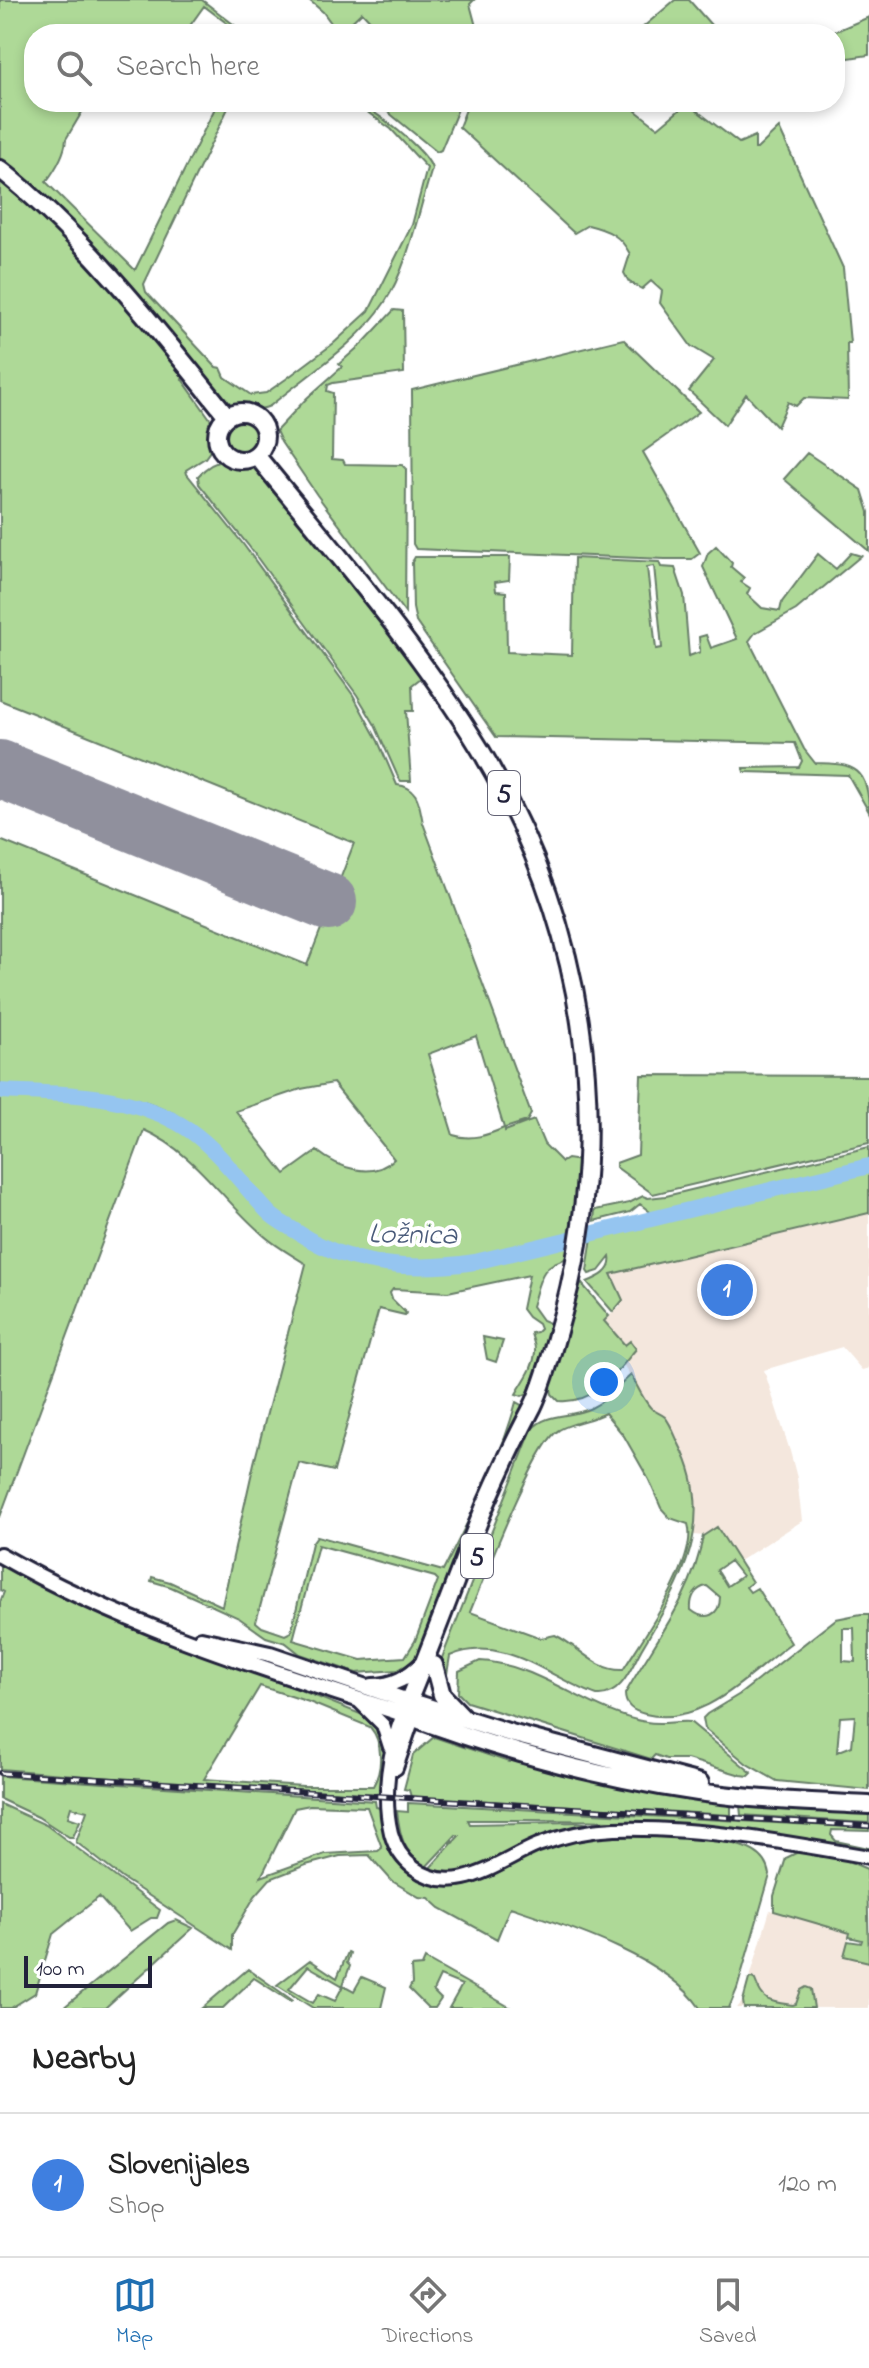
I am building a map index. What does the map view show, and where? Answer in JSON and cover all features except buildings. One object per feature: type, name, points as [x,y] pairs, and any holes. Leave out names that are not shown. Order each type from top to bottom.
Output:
[{"type":"main road","points":[[0,169],[33,195],[75,237],[227,416]]},
{"type":"main road","points":[[244,412],[261,422],[264,441],[256,455],[241,460],[231,458],[219,447],[218,429],[227,416],[244,412]]},
{"type":"main road","name":"5","points":[[256,455],[438,686],[478,747],[522,827],[558,919],[579,1011],[588,1105],[588,1153],[576,1258],[556,1338],[532,1407],[530,1424],[410,1709]]},
{"type":"main road","points":[[0,1555],[36,1576],[174,1638],[360,1692],[509,1749],[594,1771],[694,1791],[869,1805]]},
{"type":"main road","points":[[360,1692],[396,1683],[429,1663],[442,1695],[453,1709],[467,1719]]},
{"type":"main road","points":[[410,1709],[467,1719],[744,1796]]},
{"type":"street","points":[[360,1692],[383,1725],[391,1752],[390,1826],[399,1852],[419,1871],[444,1880],[475,1876],[546,1842],[613,1829],[719,1834],[869,1857]]},
{"type":"street","points":[[391,1752],[410,1709]]},
{"type":"street","points":[[389,1794],[410,1709]]},
{"type":"shaded area","points":[[869,1213],[869,1368],[862,1370],[842,1347],[764,1370],[797,1478],[802,1521],[739,1561],[717,1527],[703,1536],[694,1535],[695,1503],[651,1410],[623,1364],[636,1349],[626,1346],[604,1320],[620,1307],[610,1274]]},
{"type":"shaded area","points":[[770,1910],[850,1933],[845,1956],[869,1962],[869,2008],[737,2008],[743,2001]]},
{"type":"green space","points":[[0,0],[202,0],[233,24],[228,24],[204,6],[191,24],[24,24],[24,112],[82,112],[46,182],[135,270],[213,112],[226,112],[144,284],[146,292],[216,367],[221,368],[225,377],[251,395],[266,393],[286,379],[334,343],[369,311],[412,225],[427,168],[391,129],[367,112],[373,112],[398,130],[421,152],[432,169],[400,272],[374,318],[331,358],[270,406],[247,410],[225,402],[41,196],[0,160]]},
{"type":"green space","points":[[309,0],[474,0],[470,4],[475,24],[373,24],[362,12],[349,24],[332,24]]},
{"type":"green space","points":[[675,0],[689,0],[710,24],[647,24]]},
{"type":"green space","points":[[869,17],[869,55],[845,59],[845,27]]},
{"type":"green space","points":[[388,112],[457,112],[441,150],[437,152]]},
{"type":"green space","points":[[465,112],[637,112],[658,128],[677,112],[699,112],[739,143],[755,136],[755,149],[779,128],[843,268],[850,343],[847,343],[848,400],[804,398],[796,406],[788,402],[777,427],[746,394],[725,425],[689,391],[714,360],[691,346],[660,303],[662,291],[651,281],[642,289],[629,282],[624,273],[630,254],[618,238],[588,225],[574,233],[459,127]]},
{"type":"green space","points":[[0,177],[68,239],[129,306],[184,377],[182,379],[211,420],[210,446],[213,447],[205,458],[186,470],[187,474],[243,544],[353,695],[397,785],[410,789],[417,798],[423,823],[531,1114],[527,1121],[505,1128],[505,1131],[534,1120],[544,1144],[562,1162],[567,1159],[581,1161],[574,1234],[450,1262],[388,1261],[357,1254],[319,1238],[285,1218],[215,1144],[173,1113],[153,1104],[110,1094],[0,1089],[0,840],[307,965],[354,843],[0,700]],"holes":[[[476,1036],[504,1128],[479,1136],[460,1137],[453,1135],[428,1054]],[[333,1083],[394,1159],[376,1169],[355,1169],[334,1162],[317,1151],[285,1174],[236,1111],[301,1089]]]},
{"type":"green space","points":[[394,310],[403,311],[404,373],[333,383],[328,385],[327,391],[333,393],[332,459],[343,460],[345,464],[402,465],[406,469],[405,613],[317,495],[276,431],[342,367],[339,364]]},
{"type":"green space","points":[[623,339],[699,412],[643,452],[700,553],[692,559],[665,559],[416,549],[413,544],[412,390]]},
{"type":"green space","points":[[241,420],[252,425],[257,436],[252,447],[241,452],[230,447],[225,436],[230,425]]},
{"type":"green space","points":[[807,453],[862,490],[869,512],[869,551],[784,479]]},
{"type":"green space","points":[[228,459],[258,468],[415,664],[421,678],[412,685],[413,711],[406,711],[411,781],[401,781],[398,777],[375,725],[357,695],[248,545],[199,484],[198,476],[204,470]]},
{"type":"green space","points":[[716,546],[732,563],[731,567],[744,578],[741,582],[750,588],[747,594],[762,608],[780,611],[782,602],[818,554],[836,569],[851,553],[861,556],[796,610],[755,633],[749,641],[804,749],[815,763],[840,765],[857,771],[866,786],[869,812],[848,775],[744,772],[743,768],[799,767],[802,761],[795,743],[496,737],[416,622],[413,608],[412,562],[415,557],[510,557],[509,580],[495,582],[496,591],[506,592],[507,652],[572,655],[574,558],[659,562],[661,567],[675,568],[684,595],[689,656],[700,652],[699,637],[706,635],[711,648],[737,639],[703,567],[708,553]],"holes":[[[654,566],[662,648],[656,649],[647,567]]]},
{"type":"green space","points":[[641,1075],[869,1076],[869,1143],[653,1194],[616,1167],[616,1163],[638,1155]]},
{"type":"green space","points":[[0,1096],[66,1097],[110,1102],[131,1106],[172,1122],[200,1142],[255,1203],[286,1230],[328,1253],[375,1267],[399,1271],[448,1271],[572,1244],[569,1258],[546,1269],[537,1289],[532,1306],[542,1320],[552,1324],[528,1393],[522,1396],[516,1394],[534,1358],[531,1333],[540,1329],[522,1309],[529,1275],[448,1292],[393,1289],[390,1293],[392,1299],[406,1313],[379,1309],[334,1471],[299,1463],[256,1622],[285,1635],[291,1632],[312,1543],[317,1536],[443,1571],[493,1467],[516,1402],[523,1406],[415,1660],[398,1670],[356,1673],[300,1654],[286,1643],[266,1637],[239,1618],[151,1581],[152,1577],[170,1582],[222,1606],[254,1463],[306,1264],[265,1237],[178,1150],[144,1130],[0,1517]],"holes":[[[318,1545],[438,1580],[415,1641],[405,1657],[361,1660],[293,1640]]]},
{"type":"green space","points":[[869,1147],[869,1163],[654,1215],[640,1204],[630,1212],[594,1221],[595,1210],[629,1203],[643,1196],[666,1196]]},
{"type":"green space","points":[[869,1172],[869,1213],[611,1274],[623,1300],[613,1312],[587,1282],[603,1274],[610,1262],[610,1257],[599,1271],[589,1274],[592,1237]]},
{"type":"green space","points":[[577,1278],[609,1316],[604,1321],[625,1345],[630,1341],[636,1349],[604,1386],[584,1398],[559,1401],[552,1394],[550,1384]]},
{"type":"green space","points":[[483,1337],[503,1341],[496,1362],[487,1359]]},
{"type":"green space","points":[[631,1375],[647,1403],[665,1417],[679,1444],[690,1472],[695,1499],[695,1526],[681,1576],[629,1673],[613,1691],[597,1695],[507,1653],[470,1650],[450,1656],[445,1686],[442,1658],[532,1429],[545,1420],[597,1405]],"holes":[[[605,1413],[624,1436],[661,1508],[670,1518],[688,1524],[689,1539],[685,1558],[667,1599],[623,1670],[596,1662],[555,1635],[541,1638],[470,1612],[524,1485],[549,1440],[564,1427]]]},
{"type":"green space","points":[[717,1527],[752,1582],[746,1587],[750,1592],[757,1588],[791,1643],[706,1706],[666,1716],[633,1710],[625,1694],[682,1599],[703,1536]],"holes":[[[730,1561],[742,1576],[727,1586],[717,1570]],[[707,1586],[720,1597],[715,1612],[702,1616],[691,1610],[691,1601],[696,1591]]]},
{"type":"green space","points":[[0,1562],[73,1601],[146,1634],[242,1667],[373,1719],[387,1746],[381,1794],[0,1769],[0,1602],[4,1592],[0,1590]],"holes":[[[260,1686],[370,1727],[380,1756],[379,1772],[373,1786],[303,1786],[204,1779]]]},
{"type":"green space","points":[[869,1614],[869,1790],[777,1781],[747,1764],[705,1729],[703,1718],[707,1714],[740,1694],[836,1619]],"holes":[[[843,1628],[854,1628],[855,1662],[843,1661]],[[855,1716],[852,1746],[837,1752],[840,1717]]]},
{"type":"green space","points":[[480,1661],[523,1670],[625,1717],[652,1723],[690,1722],[752,1773],[749,1776],[741,1775],[687,1759],[666,1759],[655,1755],[651,1759],[467,1702],[458,1693],[459,1671]]},
{"type":"green space","points":[[434,1737],[509,1762],[511,1759],[526,1760],[869,1811],[869,1823],[741,1815],[740,1806],[731,1805],[731,1815],[411,1797],[409,1790],[404,1789],[413,1755]]},
{"type":"green space","points":[[0,1776],[375,1801],[376,1807],[383,1809],[386,1841],[392,1856],[409,1873],[444,1886],[474,1883],[567,1842],[602,1835],[637,1833],[691,1836],[740,1846],[754,1851],[768,1867],[770,1875],[729,2008],[700,2008],[664,1973],[640,1959],[586,1934],[510,1907],[497,1939],[440,1908],[429,1898],[419,1897],[392,1881],[369,1855],[340,1856],[270,1879],[255,1896],[232,1935],[232,1950],[122,1878],[76,1842],[87,1811],[71,1807],[68,1817],[80,1821],[73,1837],[69,1837],[38,1817],[0,1799]],"holes":[[[310,1805],[367,1807],[382,1848],[378,1851],[325,1854],[261,1877],[295,1808]]]},
{"type":"green space","points":[[408,1803],[869,1828],[869,1831],[832,1830],[831,1835],[836,1841],[869,1848],[869,1852],[783,1835],[697,1825],[599,1821],[468,1820],[470,1824],[573,1822],[604,1825],[536,1840],[473,1870],[446,1873],[429,1869],[459,1836],[456,1835],[426,1867],[412,1856],[401,1836],[397,1811],[408,1812]]},
{"type":"green space","points":[[0,1804],[46,1825],[160,1910],[157,1918],[151,1918],[130,1931],[99,1897],[53,1934],[35,1993],[11,2008],[0,2008]]},
{"type":"green space","points":[[800,1851],[843,1859],[867,1869],[869,1962],[844,1956],[848,1941],[861,1943],[862,1940],[849,1937],[850,1933],[774,1911],[774,1896],[786,1858]]},
{"type":"green space","points":[[176,1920],[193,1928],[105,2008],[63,2008],[168,1923]]},
{"type":"green space","points":[[348,1952],[347,1963],[350,1966],[343,1985],[354,1991],[362,1977],[386,1987],[381,2008],[313,2008],[277,1985],[310,1960],[337,1978]],"holes":[[[308,1966],[343,1986],[335,2001],[319,1994],[313,2003],[289,1989]]]},
{"type":"green space","points":[[425,1959],[511,2008],[449,2008],[462,1985],[440,1976],[433,1991],[441,1999],[435,2008],[428,2008],[409,1989],[412,1983],[411,1967],[422,1966]]},
{"type":"green space","points":[[248,1969],[292,2000],[254,1978],[223,2008],[202,2008]]},
{"type":"green space","points":[[752,1978],[765,1997],[779,2003],[796,2004],[801,1990],[806,1987],[811,1989],[814,2008],[744,2008],[743,2001],[749,1979]]},
{"type":"waterway","name":"Ložnica","points":[[0,1091],[91,1096],[157,1113],[178,1123],[204,1142],[269,1213],[281,1222],[336,1252],[381,1264],[404,1266],[475,1262],[869,1166]]},
{"type":"runway","points":[[0,769],[328,902]]},
{"type":"railway","points":[[0,1773],[869,1826]]},
{"type":"place","name":"Slovenijales","points":[[727,1290]]}]
